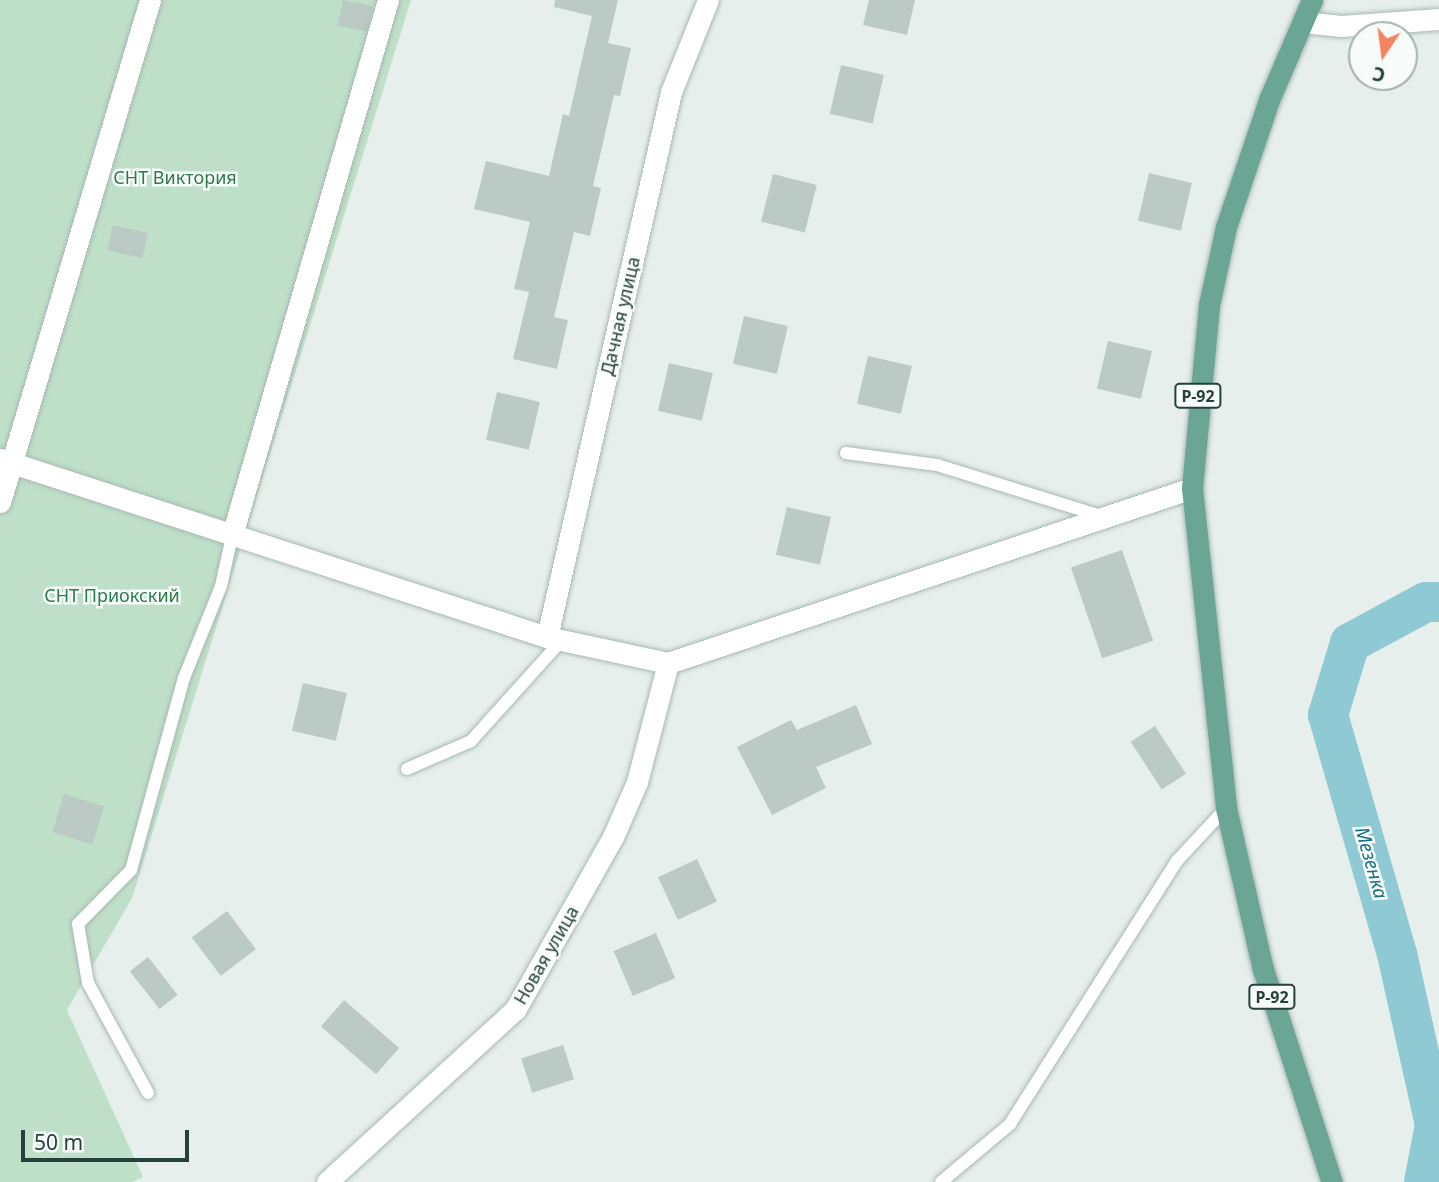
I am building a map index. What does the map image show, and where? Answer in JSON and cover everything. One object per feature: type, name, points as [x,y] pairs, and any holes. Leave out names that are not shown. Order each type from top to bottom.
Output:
[{"type":"main road","name":"Р-92","points":[[1312,0],[1269,100],[1226,227],[1207,317],[1192,488],[1226,808],[1263,969],[1332,1182]]},
{"type":"street","points":[[0,502],[7,461],[150,0]]},
{"type":"street","points":[[233,532],[388,0]]},
{"type":"street","name":"Дачная улица","points":[[554,639],[671,92],[708,0]]},
{"type":"street","points":[[1303,22],[1341,26],[1439,19]]},
{"type":"street","points":[[7,461],[233,532],[554,639],[668,663],[1111,519],[1192,488]]},
{"type":"street","name":"Новая улица","points":[[327,1182],[516,1010],[613,837],[637,782],[668,663]]},
{"type":"lane","points":[[846,453],[937,465],[1111,519]]},
{"type":"lane","points":[[148,1093],[88,983],[78,924],[131,870],[184,678],[221,586],[233,532]]},
{"type":"lane","points":[[407,769],[471,741],[554,639]]},
{"type":"lane","points":[[942,1182],[1010,1124],[1177,861],[1226,808]]},
{"type":"green space","points":[[0,0],[411,0],[132,898],[67,1010],[143,1177],[132,1182],[0,1182]]},
{"type":"building","points":[[343,0],[372,6],[367,32],[338,25]]},
{"type":"building","points":[[555,0],[618,0],[608,43],[631,48],[620,96],[614,95],[593,186],[601,188],[590,236],[574,232],[554,317],[568,320],[557,369],[513,359],[529,292],[514,289],[530,222],[474,209],[486,161],[549,176],[563,114],[569,116],[592,16],[554,7]]},
{"type":"building","points":[[869,0],[915,0],[907,35],[863,25]]},
{"type":"building","points":[[841,65],[884,75],[873,124],[830,114]]},
{"type":"building","points":[[1149,173],[1192,183],[1181,231],[1138,221]]},
{"type":"building","points":[[773,174],[817,185],[805,232],[761,222]]},
{"type":"building","points":[[113,225],[148,233],[142,258],[107,250]]},
{"type":"building","points":[[744,316],[788,326],[777,374],[733,364]]},
{"type":"building","points":[[1108,341],[1152,351],[1141,399],[1097,389]]},
{"type":"building","points":[[868,356],[912,366],[901,414],[857,404]]},
{"type":"building","points":[[669,363],[713,373],[702,421],[658,411]]},
{"type":"building","points":[[497,392],[540,402],[529,450],[486,440]]},
{"type":"building","points":[[787,507],[831,517],[820,565],[776,555]]},
{"type":"building","points":[[1122,550],[1153,641],[1102,658],[1071,568]]},
{"type":"building","points":[[303,683],[347,693],[336,741],[292,731]]},
{"type":"building","points":[[856,705],[872,744],[816,767],[826,788],[772,815],[737,747],[791,720],[797,730]]},
{"type":"building","points":[[1155,726],[1186,774],[1162,790],[1131,742]]},
{"type":"building","points":[[64,794],[104,806],[92,845],[52,832]]},
{"type":"building","points":[[697,859],[717,902],[678,920],[658,877]]},
{"type":"building","points":[[227,911],[256,949],[221,976],[192,937]]},
{"type":"building","points":[[656,933],[675,978],[633,996],[614,951]]},
{"type":"building","points":[[148,957],[178,995],[159,1009],[130,971]]},
{"type":"building","points":[[344,1000],[399,1048],[376,1074],[321,1026]]},
{"type":"building","points":[[563,1045],[574,1079],[532,1093],[521,1059]]},
{"type":"waterway","name":"Мезенка","points":[[1424,1182],[1435,1125],[1397,954],[1328,715],[1350,643],[1426,602],[1439,602]]},
{"type":"park label","name":"СНТ Виктория","points":[[175,177]]},
{"type":"park label","name":"СНТ Приокский","points":[[112,595]]}]
